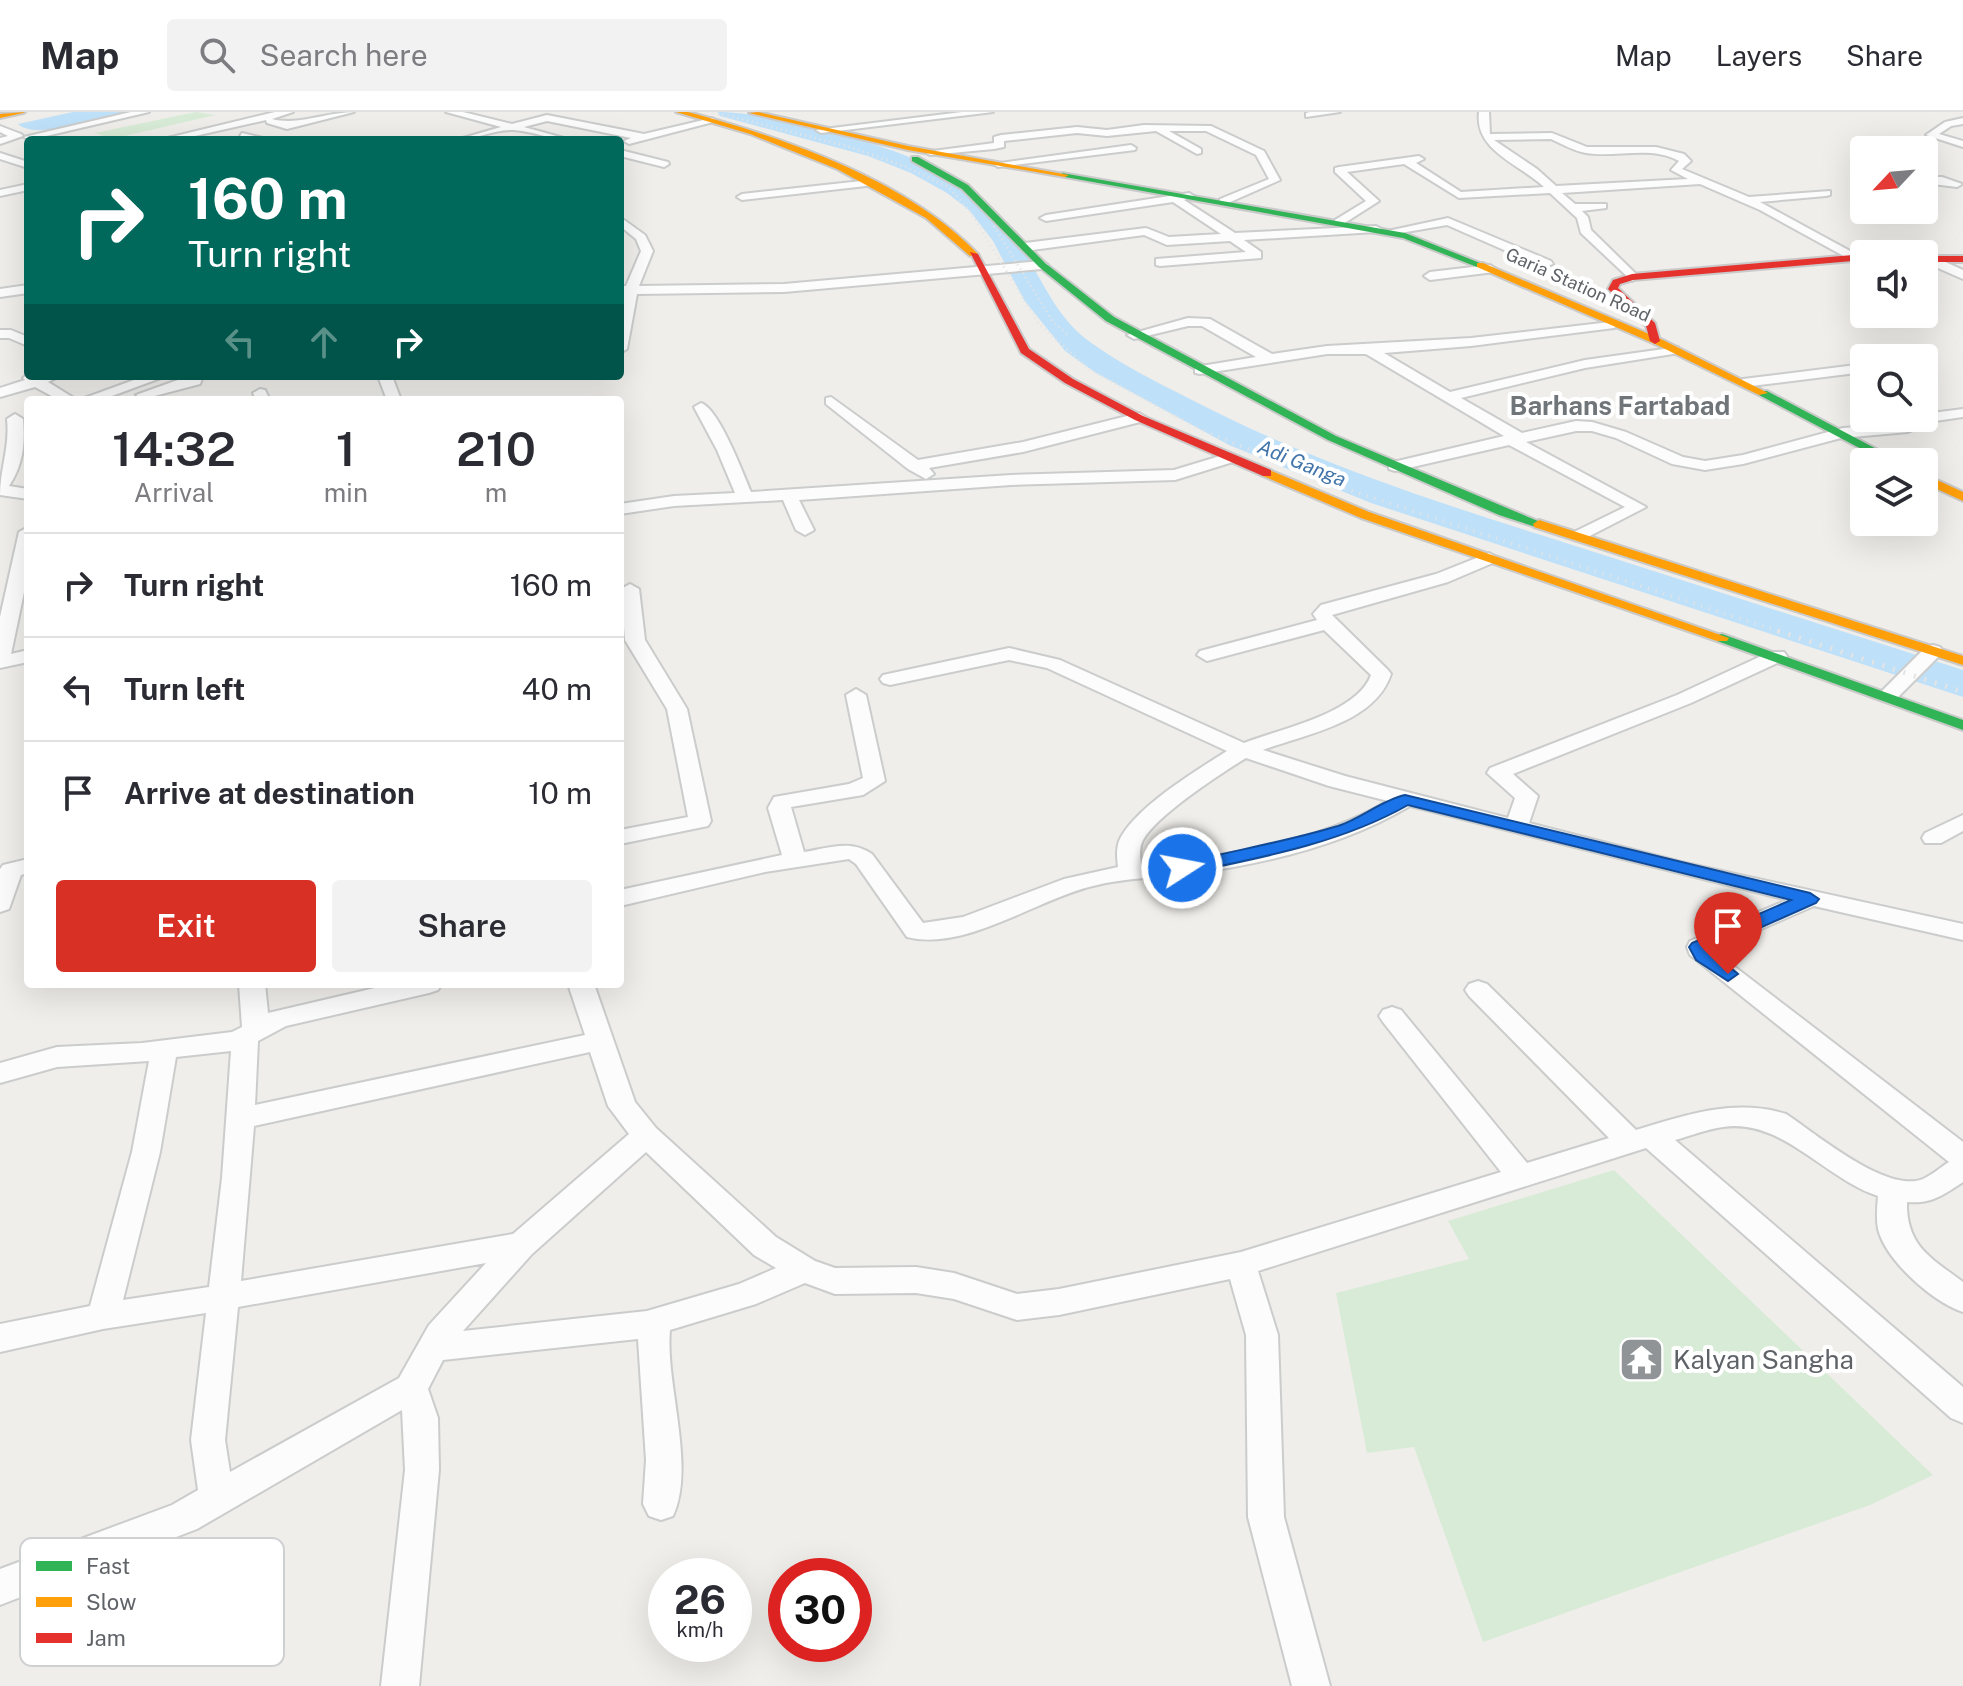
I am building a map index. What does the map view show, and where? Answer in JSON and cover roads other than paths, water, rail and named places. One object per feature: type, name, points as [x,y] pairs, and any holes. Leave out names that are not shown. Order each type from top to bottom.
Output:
[{"type":"street","points":[[0,116],[21,112]]},
{"type":"street","points":[[28,136],[144,112]]},
{"type":"street","points":[[181,136],[288,112]]},
{"type":"street","points":[[242,136],[349,112]]},
{"type":"street","points":[[451,112],[548,136]]},
{"type":"street","points":[[477,136],[569,112]]},
{"type":"street","points":[[680,112],[767,137],[871,183],[929,216],[970,248],[1025,351],[1069,381],[1139,418],[1353,511],[1777,656],[1963,725]]},
{"type":"street","points":[[821,130],[932,114],[988,112]]},
{"type":"street","points":[[1309,115],[1335,112]]},
{"type":"street","points":[[1484,112],[1486,137],[1533,171],[1549,190],[1582,217],[1585,231],[1632,277]]},
{"type":"street","points":[[1939,112],[1963,120]]},
{"type":"street","name":"Garia Station Road","points":[[759,113],[821,130],[930,152],[1383,231],[1467,259],[1655,341],[1870,448]]},
{"type":"street","points":[[260,118],[287,126]]},
{"type":"street","points":[[547,118],[642,137]]},
{"type":"street","points":[[1963,120],[1934,130],[1931,135],[1963,144]]},
{"type":"street","points":[[624,143],[712,121]]},
{"type":"street","name":"Garia Station Road","points":[[930,152],[1000,145],[998,139],[1001,138],[1043,133],[1208,128],[1260,153],[1275,180],[1224,201]]},
{"type":"street","points":[[0,129],[23,137]]},
{"type":"street","points":[[1158,129],[1197,151]]},
{"type":"street","points":[[531,136],[539,134]]},
{"type":"street","points":[[1486,137],[1552,136],[1586,150],[1667,152],[1686,159],[1676,170],[1748,200],[1850,252]]},
{"type":"street","points":[[0,141],[23,137]]},
{"type":"street","points":[[892,144],[965,187],[1042,265],[1110,319],[1134,335],[1332,438],[1503,512],[1963,661]]},
{"type":"street","points":[[998,164],[1131,148]]},
{"type":"street","points":[[624,154],[664,164]]},
{"type":"street","points":[[0,156],[24,166]]},
{"type":"street","points":[[1339,222],[1373,202],[1339,170],[1431,158]]},
{"type":"street","points":[[1406,161],[1456,195],[1702,181]]},
{"type":"street","points":[[14,173],[24,169]]},
{"type":"street","points":[[1938,180],[1957,187]]},
{"type":"street","points":[[742,197],[871,183]]},
{"type":"street","points":[[0,193],[24,188]]},
{"type":"street","points":[[790,205],[890,193]]},
{"type":"street","points":[[1748,200],[1826,193]]},
{"type":"street","points":[[1046,218],[1183,198],[1257,255],[1160,262]]},
{"type":"street","points":[[1570,208],[1602,206]]},
{"type":"street","points":[[1438,212],[1448,221],[1547,264]]},
{"type":"street","points":[[1025,247],[1146,231],[1167,241],[1383,231],[1448,221]]},
{"type":"street","points":[[624,223],[641,237],[647,251],[626,290],[796,288],[1042,265]]},
{"type":"street","points":[[1467,259],[1518,251]]},
{"type":"street","points":[[1655,341],[1651,325],[1613,289],[1616,282],[1632,277],[1850,258]]},
{"type":"street","points":[[1938,259],[1963,259]]},
{"type":"street","points":[[1938,264],[1963,275]]},
{"type":"street","points":[[1430,276],[1490,269]]},
{"type":"street","points":[[0,293],[24,290]]},
{"type":"street","points":[[1134,335],[1188,322],[1205,322],[1270,359]]},
{"type":"street","points":[[1200,370],[1327,350],[1369,350],[1494,340],[1614,324]]},
{"type":"street","points":[[0,334],[11,334],[24,340]]},
{"type":"street","points":[[1369,350],[1513,438],[1638,507],[1580,536]]},
{"type":"street","points":[[1448,397],[1574,367],[1673,350]]},
{"type":"street","points":[[1743,383],[1850,370]]},
{"type":"street","points":[[0,393],[26,380]]},
{"type":"street","points":[[34,380],[63,396]]},
{"type":"street","points":[[98,396],[147,380]]},
{"type":"street","points":[[142,396],[195,380]]},
{"type":"street","points":[[831,401],[914,466],[945,486]]},
{"type":"street","points":[[701,407],[730,460],[746,499]]},
{"type":"street","points":[[1395,466],[1513,438],[1593,425],[1677,460],[1706,467],[1844,434],[1908,427],[1903,421],[1958,417]]},
{"type":"street","points":[[914,466],[1023,447],[1139,418]]},
{"type":"street","points":[[17,422],[14,468],[0,488],[24,493]]},
{"type":"street","points":[[624,508],[674,501],[790,497],[1079,477],[1175,475],[1230,458]]},
{"type":"street","points":[[1938,485],[1963,497]]},
{"type":"street","points":[[790,497],[805,530]]},
{"type":"street","points":[[24,550],[0,661],[24,657]]},
{"type":"street","points":[[1130,872],[1127,851],[1133,837],[1147,822],[1243,750],[1342,713],[1376,691],[1381,674],[1322,614],[1328,609],[1442,578],[1489,558]]},
{"type":"street","points":[[624,836],[700,821],[677,709],[635,640],[630,589]]},
{"type":"street","points":[[1207,655],[1328,623]]},
{"type":"street","points":[[1888,696],[1933,651]]},
{"type":"street","points":[[890,679],[1009,654],[1028,656],[1053,664],[1243,750],[1405,800],[1810,899],[1963,932]]},
{"type":"street","points":[[1516,828],[1527,796],[1498,773],[1684,699],[1777,656]]},
{"type":"street","points":[[795,860],[779,808],[782,802],[855,790],[874,781],[856,695]]},
{"type":"street","points":[[624,897],[795,860],[853,851],[864,859],[907,923],[916,931],[945,931],[1075,883],[1250,855],[1365,822],[1405,800]]},
{"type":"street","points":[[1933,838],[1963,822]]},
{"type":"street","points":[[0,904],[11,870],[24,867]]},
{"type":"street","points":[[1810,899],[1699,947],[1703,955],[1963,1157]]},
{"type":"street","points":[[217,1498],[208,1440],[251,1035],[252,988]]},
{"type":"street","points":[[0,1073],[57,1057],[164,1050],[251,1035],[278,1019],[412,988]]},
{"type":"street","points":[[582,988],[622,1106],[646,1135],[765,1246],[804,1270],[835,1281],[916,1280],[954,1286],[1017,1307],[1059,1302],[1241,1264],[1640,1139],[1725,1116],[1776,1121],[1840,1165],[1869,1182],[1893,1190],[1926,1192],[1963,1167]]},
{"type":"street","points":[[1478,990],[1640,1139],[1963,1408]]},
{"type":"street","points":[[1392,1016],[1521,1176]]},
{"type":"street","points":[[240,1119],[598,1041]]},
{"type":"street","points":[[103,1316],[146,1152],[164,1050]]},
{"type":"street","points":[[129,1538],[184,1517],[254,1474],[411,1388],[440,1335],[521,1245],[646,1135]]},
{"type":"street","points":[[1893,1190],[1893,1227],[1897,1239],[1911,1257],[1963,1299]]},
{"type":"street","points":[[0,1338],[103,1316],[166,1308],[521,1245]]},
{"type":"street","points":[[1241,1264],[1262,1335],[1266,1517],[1311,1686]]},
{"type":"street","points":[[434,1347],[653,1324],[745,1295],[804,1270]]},
{"type":"street","points":[[653,1324],[663,1460],[661,1504]]},
{"type":"street","points":[[400,1686],[422,1470],[421,1418],[411,1388]]},
{"type":"street","points":[[0,1587],[20,1579]]},
{"type":"water","points":[[73,112],[135,112],[56,129],[27,129],[18,124]]},
{"type":"waterway","name":"Adi Ganga","points":[[727,112],[875,152],[919,168],[955,188],[977,205],[1004,239],[1037,300],[1075,345],[1106,367],[1240,438],[1383,496],[1963,684]]},
{"type":"railway","points":[[713,112],[850,147],[906,167],[950,188],[973,216],[1038,323],[1087,368],[1178,418]]},
{"type":"railway","points":[[994,226],[1053,322],[1068,335]]},
{"type":"railway","points":[[1175,416],[1201,430],[1355,492],[1784,633]]},
{"type":"railway","points":[[1778,631],[1963,692]]},
{"type":"place","name":"Kalyan Sangha","points":[[1642,1360]]},
{"type":"district","name":"Barhans Fartabad","points":[[1620,406]]}]
